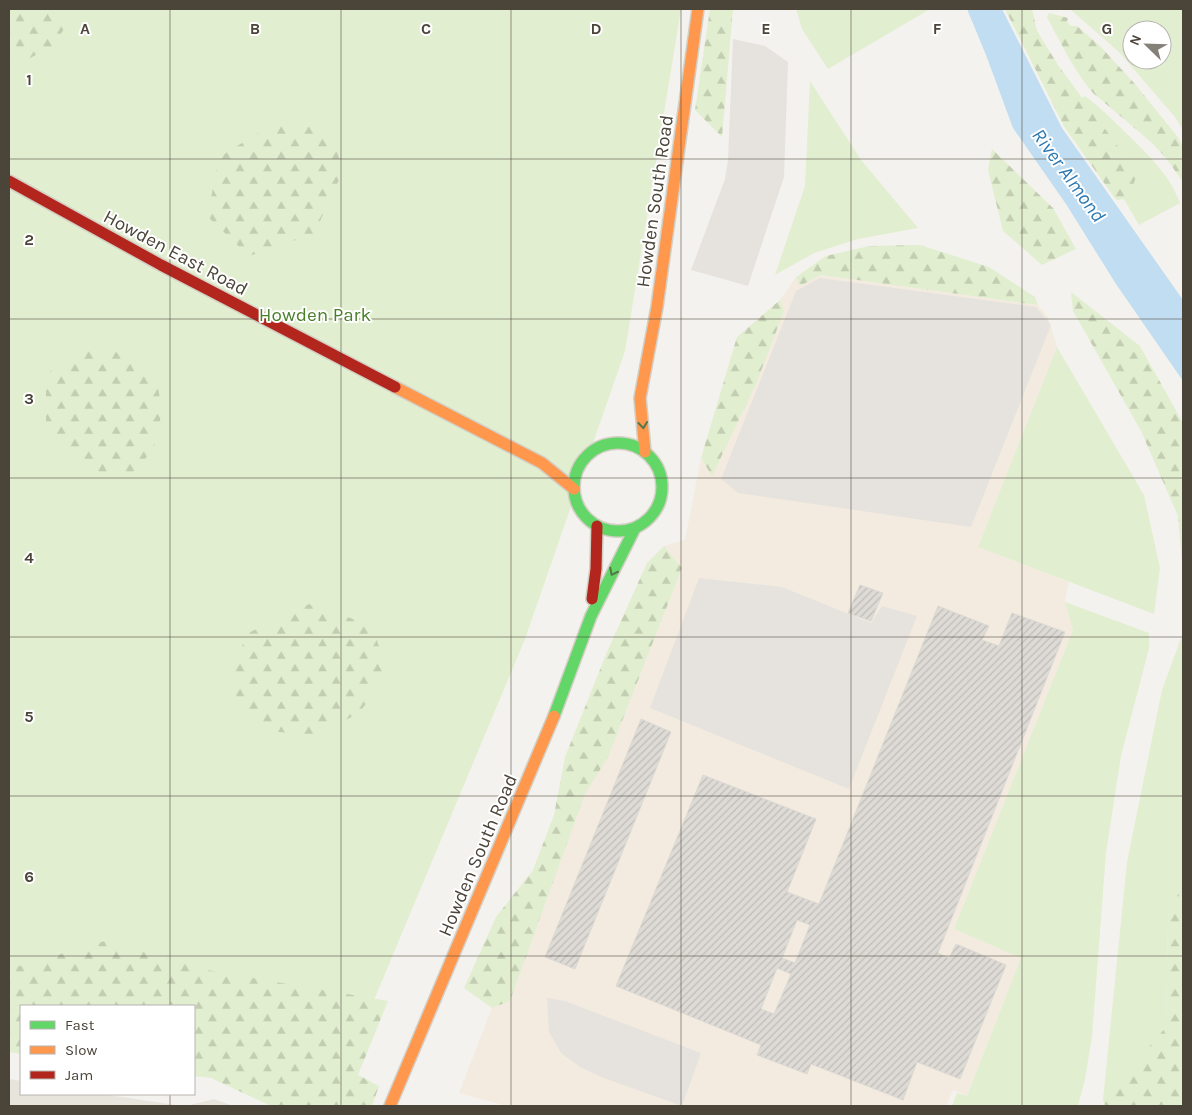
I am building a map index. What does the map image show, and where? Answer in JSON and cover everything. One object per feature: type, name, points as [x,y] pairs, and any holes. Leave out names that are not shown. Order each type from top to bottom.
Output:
[{"type":"main road","name":"Howden South Road","points":[[390,1106],[560,703],[591,616],[635,528],[646,522],[660,502],[662,477],[656,463],[645,452],[640,398],[657,307],[698,9]]},
{"type":"main road","name":"Howden East Road","points":[[9,181],[161,265],[542,463],[574,489]]},
{"type":"main road","name":"Howden South Road","points":[[630,413],[640,398]]},
{"type":"main road","points":[[611,443],[620,428]]},
{"type":"main road","points":[[542,463],[571,462],[599,447],[611,443],[629,444],[645,452]]},
{"type":"main road","points":[[571,462],[575,475],[574,489],[576,500],[580,510],[588,519],[597,526],[609,530],[622,531],[635,528]]},
{"type":"main road","name":"Howden South Road","points":[[591,616],[596,569],[597,526]]},
{"type":"shaded area","points":[[733,39],[765,46],[788,62],[784,177],[748,286],[691,270],[725,179],[728,160]]},
{"type":"shaded area","points":[[821,275],[1038,305],[1048,317],[1057,347],[978,547],[1069,582],[1065,602],[1073,630],[954,929],[1021,958],[967,1096],[953,1090],[946,1106],[507,1106],[459,1093],[492,1008],[510,1001],[585,794],[608,757],[682,568],[664,546],[685,540],[701,458],[712,475],[784,311],[780,300],[796,277],[800,286]]},
{"type":"shaded area","points":[[820,278],[1036,307],[1051,325],[971,527],[738,493],[721,479],[796,291]]},
{"type":"shaded area","points":[[699,578],[782,587],[871,623],[882,606],[917,616],[849,789],[650,708]]},
{"type":"shaded area","points":[[547,998],[565,1001],[701,1053],[682,1106],[601,1077],[580,1067],[561,1053],[549,1032]]},
{"type":"shaded area","points":[[9,1079],[20,1081],[20,1095],[109,1095],[182,1106],[9,1106]]},
{"type":"shaded area","points":[[214,1099],[233,1106],[186,1106]]},
{"type":"green space","name":"Howden Park","points":[[9,9],[681,9],[625,351],[525,639],[356,1043],[195,1005],[9,978]]},
{"type":"green space","points":[[9,9],[77,9],[53,46],[9,69]]},
{"type":"green space","points":[[710,9],[733,9],[722,137],[695,110]]},
{"type":"green space","points":[[796,9],[930,9],[828,69],[802,29]]},
{"type":"green space","points":[[1005,9],[1032,9],[1037,31],[1058,65],[1128,160],[1136,177],[1131,191],[1124,199],[1117,200],[1114,197],[1065,128]]},
{"type":"green space","points":[[1070,9],[1183,9],[1183,130],[1175,117],[1135,70],[1172,70],[1172,20],[1122,20],[1122,55]]},
{"type":"green space","points":[[1049,13],[1068,18],[1067,22],[1071,26],[1077,26],[1101,47],[1135,84],[1183,146],[1183,182],[1166,158],[1151,142],[1093,93],[1080,76],[1047,17]]},
{"type":"green space","points":[[810,81],[861,160],[918,228],[858,239],[814,253],[775,275],[805,186]]},
{"type":"green space","points":[[1085,96],[1151,159],[1165,175],[1180,203],[1139,225],[1124,199],[1131,191],[1135,177],[1128,160],[1082,98]]},
{"type":"green space","points":[[274,123],[327,129],[344,169],[314,234],[249,256],[208,217],[218,158]]},
{"type":"green space","points":[[992,149],[1053,208],[1076,249],[1042,265],[1003,231],[988,170]]},
{"type":"green space","points":[[920,245],[989,267],[1035,297],[1038,305],[821,275],[800,286],[796,277],[826,256],[869,246]]},
{"type":"green space","points":[[1071,292],[1140,346],[1183,423],[1183,572],[1178,516],[1141,431],[1073,311]]},
{"type":"green space","points":[[780,300],[784,311],[756,384],[712,476],[701,458],[737,337]]},
{"type":"green space","points":[[85,347],[127,354],[156,375],[162,412],[153,450],[128,478],[83,468],[46,430],[46,374]]},
{"type":"green space","points":[[1057,347],[1144,495],[1160,568],[1154,614],[978,547]]},
{"type":"green space","points":[[664,546],[682,568],[608,757],[585,794],[510,1001],[492,1008],[464,988],[496,917],[533,870],[554,815],[565,757],[607,652],[647,563]]},
{"type":"green space","points":[[1065,602],[1149,633],[1149,648],[1121,756],[1106,853],[1092,1036],[1085,1079],[1078,1106],[952,1106],[957,1093],[967,1096],[1021,958],[954,929],[1073,630]]},
{"type":"green space","points":[[309,604],[371,625],[389,673],[359,713],[316,736],[262,730],[230,687],[246,634]]},
{"type":"green space","points":[[1183,633],[1183,883],[1168,916],[1166,1027],[1103,1100],[1127,862],[1162,690]]},
{"type":"green space","points":[[1183,883],[1183,1106],[1105,1106],[1103,1100],[1166,1027],[1168,916]]},
{"type":"green space","points":[[105,941],[212,971],[388,1001],[358,1075],[379,1086],[372,1106],[271,1106],[211,1078],[195,1076],[195,1005],[20,1005],[20,1054],[9,1052],[9,969]]},
{"type":"water","name":"River Almond","points":[[967,9],[1002,9],[1062,128],[1183,300],[1183,381],[1116,284],[1066,204],[1013,128]]},
{"type":"building","points":[[860,585],[883,593],[871,621],[848,613]]},
{"type":"building","points":[[938,606],[989,626],[982,640],[999,646],[1012,613],[1065,632],[938,953],[949,958],[956,944],[1006,965],[960,1079],[917,1062],[903,1100],[811,1064],[807,1074],[757,1055],[761,1045],[616,986],[703,775],[816,819],[787,892],[819,904]],"holes":[[[797,920],[810,925],[795,963],[782,958]],[[777,968],[791,974],[774,1014],[761,1009]]]},
{"type":"building","points":[[641,719],[671,732],[575,969],[545,957]]},
{"type":"traffic: fast","points":[[618,443],[635,446],[643,450],[655,462],[659,470],[662,487],[659,504],[655,512],[643,524],[635,528],[618,531],[601,528],[593,524],[581,512],[577,504],[574,487],[577,470],[581,462],[593,450],[601,446],[618,443]]},
{"type":"traffic: fast","points":[[554,716],[591,616],[635,528]]},
{"type":"traffic: slow","points":[[645,452],[640,398],[657,307],[698,9]]},
{"type":"traffic: slow","points":[[395,387],[542,463],[574,489]]},
{"type":"traffic: slow","points":[[390,1106],[554,716]]},
{"type":"traffic: jam","points":[[9,181],[161,265],[395,387]]},
{"type":"traffic: jam","points":[[592,599],[596,569],[597,526]]}]
